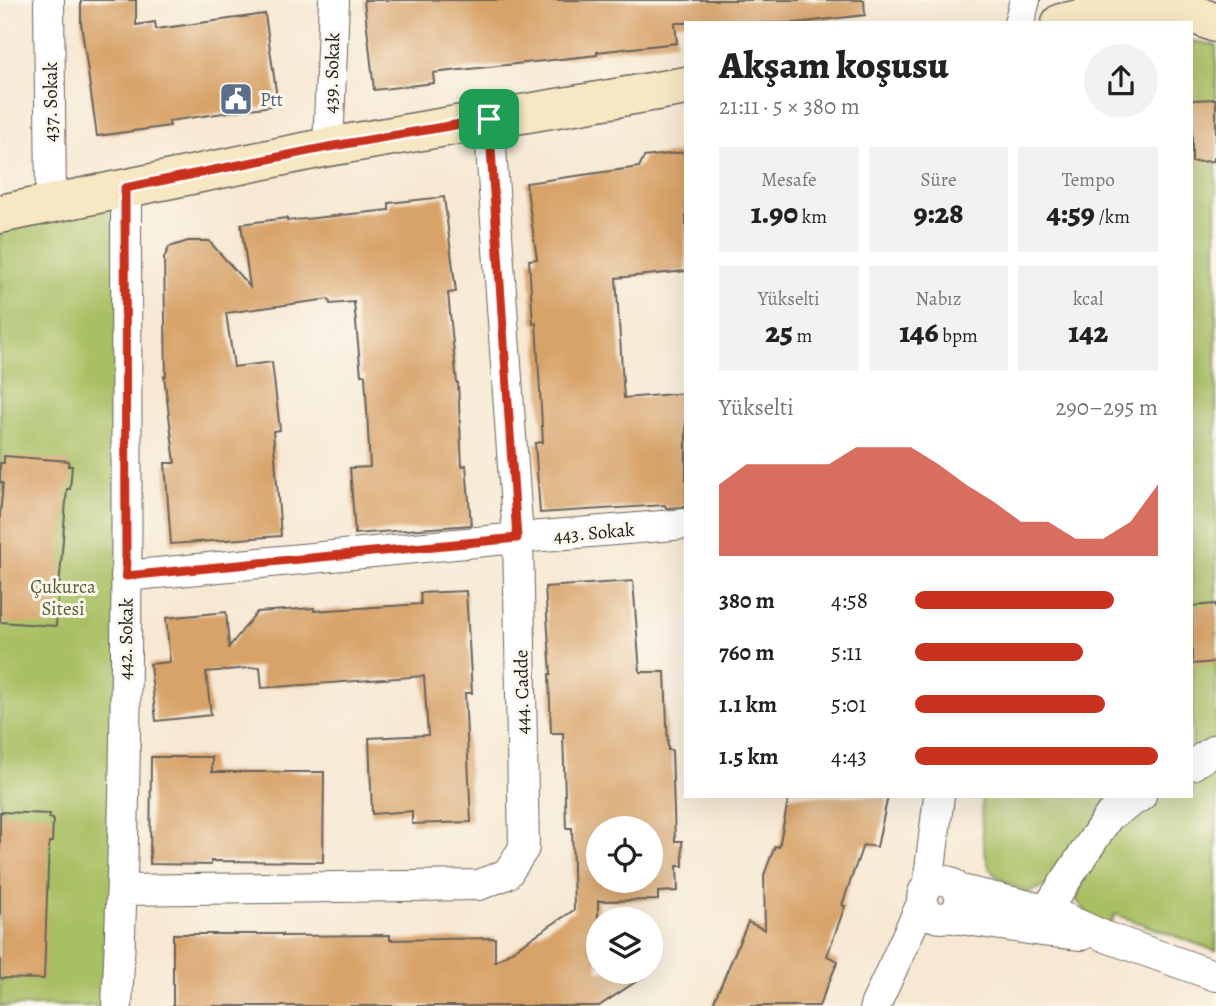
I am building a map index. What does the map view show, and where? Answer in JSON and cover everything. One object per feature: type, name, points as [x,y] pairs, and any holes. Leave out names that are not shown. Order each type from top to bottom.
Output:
[{"type":"main road","points":[[1070,21],[1125,15],[1189,13],[1216,23]]},
{"type":"main road","points":[[0,214],[328,147],[684,86]]},
{"type":"street","name":"437. Sokak","points":[[49,0],[51,204]]},
{"type":"street","name":"439. Sokak","points":[[328,147],[334,0]]},
{"type":"street","points":[[1020,21],[1025,0]]},
{"type":"street","name":"444. Cadde","points":[[122,890],[479,885],[507,874],[524,848],[517,538],[489,119]]},
{"type":"street","name":"442. Sokak","points":[[117,1006],[122,890],[126,576],[125,188]]},
{"type":"street","name":"443. Sokak","points":[[126,576],[684,524]]},
{"type":"street","points":[[1193,764],[1216,749]]},
{"type":"street","points":[[874,1006],[940,899],[939,798]]},
{"type":"street","points":[[883,1006],[940,899],[948,798]]},
{"type":"street","points":[[1046,910],[1109,816],[1138,798]]},
{"type":"street","points":[[940,899],[1046,910],[1107,937],[1216,976]]},
{"type":"street","points":[[940,899],[1042,932],[1107,937]]},
{"type":"green space","points":[[1193,41],[1216,45],[1216,951],[1115,914],[1106,937],[1076,899],[1108,819],[1050,884],[1027,893],[993,873],[986,857],[982,798],[1193,798]]},
{"type":"green space","name":"Çukurca Sitesi","points":[[126,188],[117,1006],[0,1006],[0,214]]},
{"type":"building","points":[[81,0],[136,0],[136,25],[155,22],[156,29],[265,14],[278,105],[169,121],[170,126],[97,136],[81,23]]},
{"type":"building","points":[[364,0],[864,0],[865,15],[813,21],[684,21],[675,23],[677,43],[597,52],[597,55],[433,73],[434,83],[374,90]]},
{"type":"building","points":[[1216,99],[1214,161],[1193,162],[1193,100]]},
{"type":"building","points":[[684,152],[684,271],[616,278],[624,398],[684,393],[684,507],[666,508],[665,505],[540,513],[535,443],[543,442],[536,323],[533,324],[529,260],[537,259],[526,183],[639,167],[644,157]]},
{"type":"building","points":[[444,197],[456,292],[448,293],[458,383],[462,466],[466,465],[471,525],[355,534],[350,468],[370,467],[365,375],[361,375],[354,302],[330,304],[329,299],[226,313],[234,367],[272,362],[280,430],[273,431],[281,536],[171,544],[165,463],[175,463],[164,376],[164,258],[169,247],[188,241],[209,241],[250,287],[241,224],[389,210],[389,203]]},
{"type":"building","points":[[4,456],[69,461],[68,466],[72,466],[70,489],[67,489],[56,626],[0,622],[0,515],[3,483],[0,482],[0,463],[4,463]]},
{"type":"building","points":[[633,581],[640,672],[665,672],[668,750],[672,750],[675,841],[682,841],[683,866],[677,866],[678,891],[663,892],[663,816],[586,816],[586,893],[658,893],[658,900],[598,901],[598,907],[586,907],[586,984],[632,984],[599,1006],[173,1006],[173,934],[390,935],[390,940],[495,938],[495,962],[574,910],[572,828],[566,828],[563,733],[551,733],[551,674],[545,587]]},
{"type":"building","points":[[466,591],[472,693],[465,693],[471,822],[412,824],[412,811],[372,814],[369,738],[428,735],[424,676],[262,688],[260,667],[206,672],[211,715],[156,721],[150,664],[170,662],[166,618],[226,612],[229,647],[257,612],[421,604],[420,593]]},
{"type":"building","points":[[1216,604],[1216,662],[1193,664],[1193,606]]},
{"type":"building","points":[[151,757],[212,757],[212,772],[324,772],[323,862],[211,861],[211,865],[150,864]]},
{"type":"building","points":[[789,798],[888,798],[877,847],[863,845],[842,905],[845,906],[827,956],[838,961],[819,1006],[712,1006],[748,922],[765,930],[764,875],[775,846],[779,847]]},
{"type":"building","points":[[0,812],[50,814],[49,818],[53,819],[52,842],[49,842],[44,979],[0,978]]},
{"type":"place","name":"Ptt","points":[[236,99]]},
{"type":"route","points":[[489,119],[517,538],[126,576],[125,188],[328,147],[489,119]]}]
